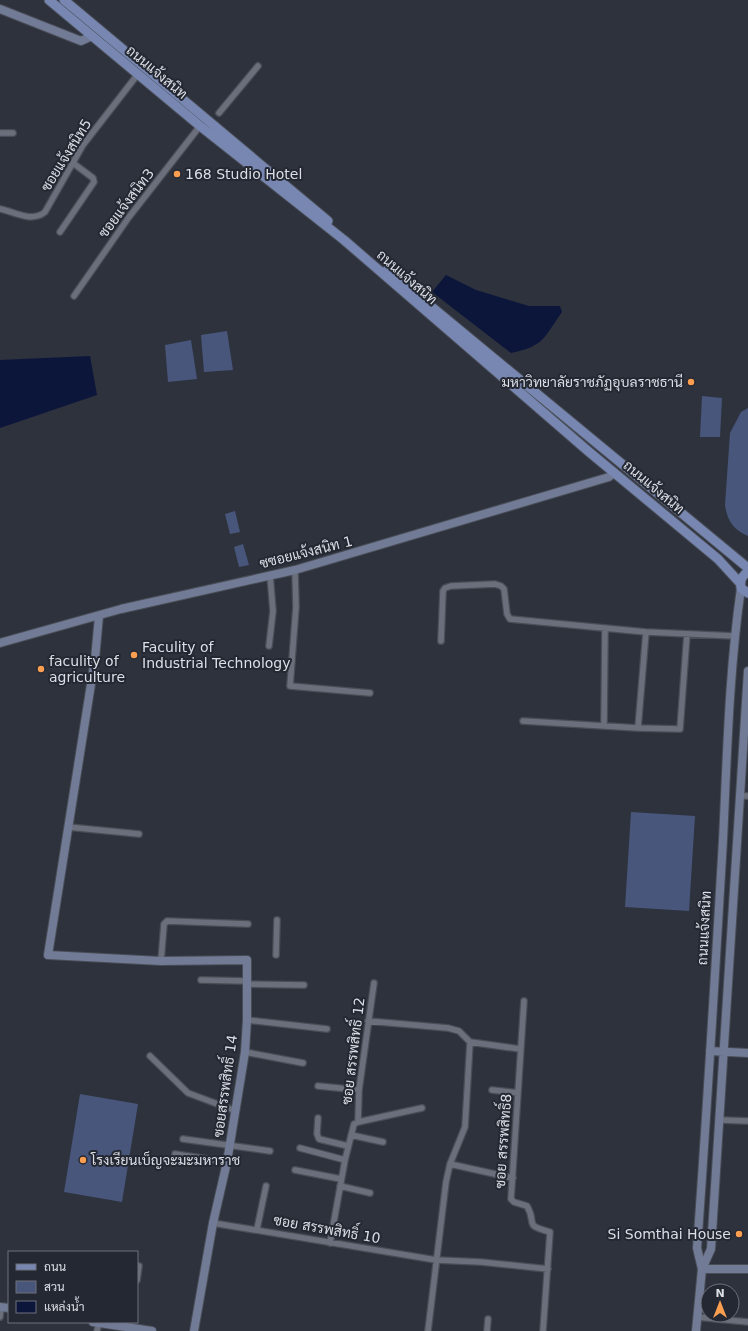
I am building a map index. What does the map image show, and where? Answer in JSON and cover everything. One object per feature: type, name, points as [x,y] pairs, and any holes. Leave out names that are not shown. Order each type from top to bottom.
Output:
[{"type":"main road","name":"ถนนแจ้งสนิท","points":[[50,0],[200,126],[344,240],[614,472],[718,559],[743,588]]},
{"type":"main road","name":"ถนนแจ้งสนิท","points":[[64,0],[748,568]]},
{"type":"main road","points":[[743,588],[742,577],[748,572]]},
{"type":"street","points":[[0,10],[81,41],[92,36]]},
{"type":"street","points":[[219,113],[258,66]]},
{"type":"street","name":"ซอยแจ้งสนิท5","points":[[0,209],[32,218],[39,217],[44,212],[83,145],[138,74]]},
{"type":"street","name":"ซอยแจ้งสนิท3","points":[[74,296],[129,217],[200,126]]},
{"type":"street","points":[[0,133],[13,133]]},
{"type":"street","points":[[60,232],[94,182],[94,178],[73,163]]},
{"type":"street","name":"ซซอยแจ้งสนิท 1","points":[[0,642],[100,616],[121,609],[295,570],[610,477],[614,472]]},
{"type":"street","points":[[295,570],[296,607],[290,686],[370,693]]},
{"type":"street","points":[[269,646],[273,611],[270,575]]},
{"type":"street","points":[[441,641],[443,591],[451,586],[495,584],[502,586],[504,589],[507,614],[510,619],[646,632],[736,636]]},
{"type":"street","name":"ถนนแจ้งสนิท","points":[[702,1269],[697,1248],[736,636],[743,588]]},
{"type":"street","points":[[100,616],[48,955],[161,960],[164,924],[166,921],[248,924]]},
{"type":"street","points":[[604,726],[605,628]]},
{"type":"street","points":[[638,728],[646,632]]},
{"type":"street","points":[[522,721],[680,729],[687,634]]},
{"type":"street","name":"ถนนแจ้งสนิท","points":[[696,1331],[702,1269],[711,1249],[724,1052],[744,796],[742,768],[748,671]]},
{"type":"street","points":[[727,767],[742,768]]},
{"type":"street","points":[[68,827],[139,834]]},
{"type":"street","points":[[276,955],[277,920]]},
{"type":"street","name":"ซอยสรรพสิทธิ์ 14","points":[[161,960],[247,960],[247,1020],[245,1052],[230,1146],[213,1223],[194,1331]]},
{"type":"street","points":[[201,980],[304,985]]},
{"type":"street","name":"ซอย สรรพสิทธิ์ 12","points":[[358,1122],[359,1090],[374,983]]},
{"type":"street","name":"ซอย สรรพสิทธิ์8","points":[[524,1000],[511,1199],[514,1202],[527,1206],[531,1223],[534,1227],[550,1232],[543,1331]]},
{"type":"street","points":[[247,1020],[327,1029]]},
{"type":"street","points":[[368,1020],[448,1028],[459,1031],[470,1042],[520,1049]]},
{"type":"street","points":[[428,1331],[441,1210],[450,1164],[465,1127],[470,1042]]},
{"type":"street","points":[[710,1051],[748,1053]]},
{"type":"street","points":[[245,1052],[302,1063]]},
{"type":"street","points":[[150,1056],[188,1094],[236,1111]]},
{"type":"street","points":[[318,1086],[359,1090]]},
{"type":"street","points":[[492,1090],[518,1093]]},
{"type":"street","name":"ซอย สรรพสิทธิ์ 12","points":[[330,1243],[345,1160],[354,1124],[422,1108]]},
{"type":"street","points":[[318,1118],[317,1134],[320,1139],[348,1146]]},
{"type":"street","points":[[720,1120],[748,1121]]},
{"type":"street","points":[[351,1135],[383,1142]]},
{"type":"street","points":[[183,1140],[270,1151]]},
{"type":"street","points":[[300,1148],[345,1160]]},
{"type":"street","points":[[175,1154],[227,1162]]},
{"type":"street","points":[[450,1164],[513,1178]]},
{"type":"street","points":[[295,1170],[341,1180]]},
{"type":"street","points":[[257,1229],[266,1186]]},
{"type":"street","points":[[340,1186],[370,1192]]},
{"type":"street","name":"ซอย สรรพสิทธิ์ 10","points":[[213,1223],[257,1229],[330,1243],[436,1260],[482,1262],[548,1269]]},
{"type":"street","points":[[138,1275],[140,1266]]},
{"type":"street","points":[[702,1269],[748,1269]]},
{"type":"street","points":[[0,1317],[3,1307]]},
{"type":"street","points":[[697,1317],[748,1322]]},
{"type":"street","points":[[487,1331],[488,1319]]},
{"type":"street","points":[[96,1325],[129,1325],[152,1331]]},
{"type":"green space","points":[[227,331],[233,370],[204,372],[201,335]]},
{"type":"green space","points":[[191,340],[197,379],[168,382],[165,345]]},
{"type":"green space","points":[[702,396],[722,398],[720,437],[700,437]]},
{"type":"green space","points":[[748,408],[748,536],[735,528],[729,520],[725,505],[730,433],[741,412]]},
{"type":"green space","points":[[235,511],[240,532],[230,534],[225,514]]},
{"type":"green space","points":[[243,544],[249,565],[239,567],[234,547]]},
{"type":"green space","points":[[631,812],[695,816],[689,911],[625,907]]},
{"type":"green space","points":[[80,1094],[138,1104],[122,1202],[64,1192]]},
{"type":"water","points":[[446,275],[476,290],[529,306],[560,306],[562,312],[542,340],[530,347],[511,353],[432,292]]},
{"type":"water","points":[[90,356],[97,395],[0,428],[0,360]]},
{"type":"place","name":"168 Studio Hotel","points":[[177,174]]},
{"type":"place","name":"มหาวิทยาลัยราชภัฏอุบลราชธานี","points":[[691,382]]},
{"type":"place","name":"Faculity of Industrial Technology","points":[[134,655]]},
{"type":"place","name":"faculity of agriculture","points":[[41,669]]},
{"type":"place","name":"โรงเรียนเบ็ญจะมะมหาราช","points":[[83,1160]]},
{"type":"place","name":"Si Somthai House","points":[[739,1234]]}]
